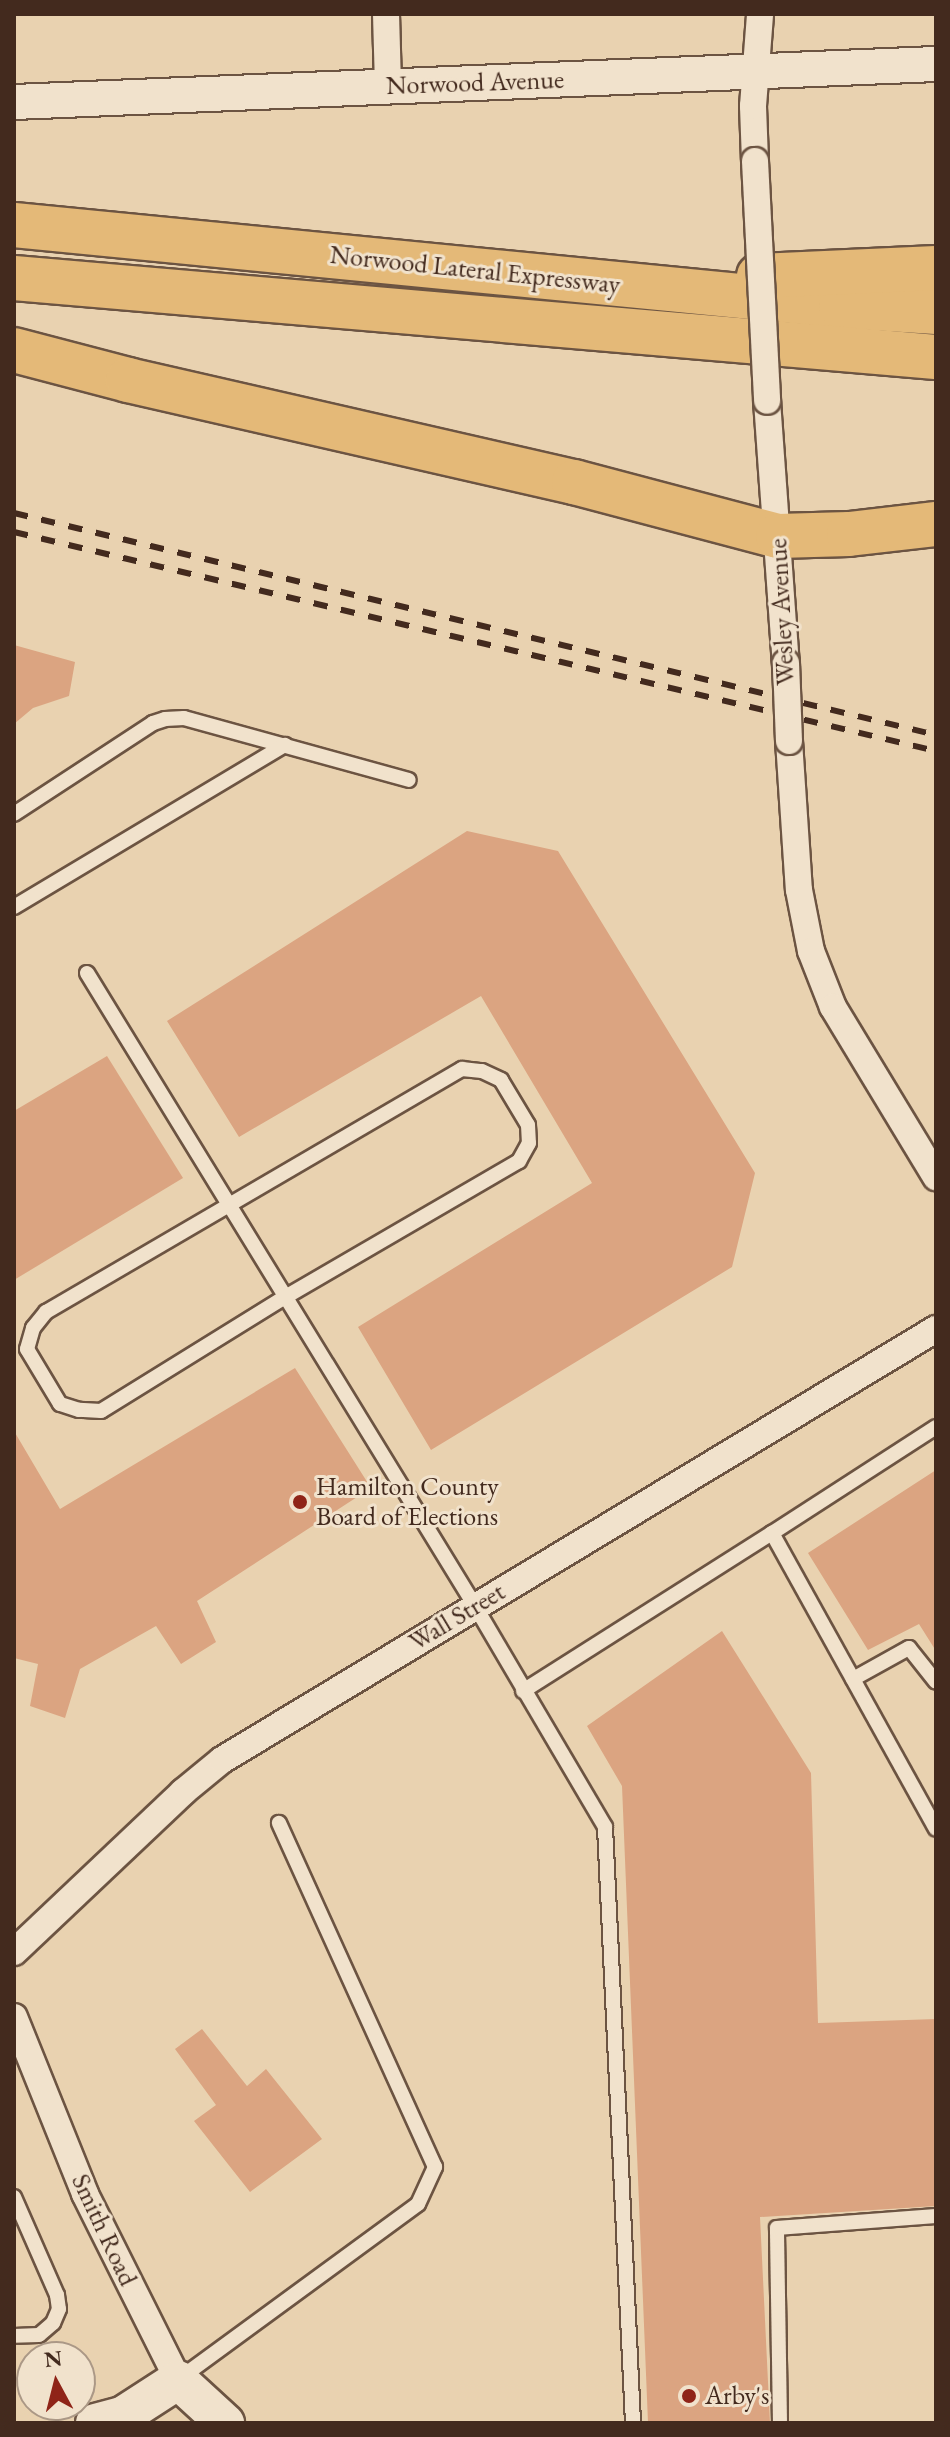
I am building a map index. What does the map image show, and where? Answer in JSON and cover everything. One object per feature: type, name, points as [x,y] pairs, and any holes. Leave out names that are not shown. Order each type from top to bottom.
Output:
[{"type":"highway","name":"Norwood Lateral Expressway","points":[[14,225],[936,312]]},
{"type":"highway","points":[[627,285],[936,268]]},
{"type":"highway","name":"Norwood Lateral Expressway","points":[[14,278],[936,357]]},
{"type":"highway","points":[[14,350],[128,380],[574,482],[778,536],[849,534],[936,524]]},
{"type":"main road","points":[[95,2423],[124,2415],[178,2380]]},
{"type":"main road","name":"Smith Road","points":[[178,2380],[225,2423]]},
{"type":"street","points":[[386,14],[388,86]]},
{"type":"street","name":"Wesley Avenue","points":[[760,14],[753,106],[755,161],[767,401],[799,890],[811,951],[833,1007],[936,1177]]},
{"type":"street","name":"Norwood Avenue","points":[[14,102],[936,64]]},
{"type":"street","name":"Wall Street","points":[[14,1952],[183,1792],[222,1760],[936,1329]]},
{"type":"street","name":"Smith Road","points":[[14,2017],[85,2194],[178,2380]]},
{"type":"lane","points":[[14,814],[153,723],[165,719],[184,718],[409,780]]},
{"type":"lane","points":[[14,907],[285,745]]},
{"type":"lane","points":[[87,973],[475,1606],[605,1827],[633,2423]]},
{"type":"lane","points":[[462,1069],[482,1071],[501,1080],[528,1125],[529,1143],[519,1161],[285,1297],[101,1411],[79,1410],[60,1404],[27,1349],[33,1328],[46,1312],[462,1069]]},
{"type":"lane","points":[[523,1691],[936,1427]]},
{"type":"lane","points":[[772,1533],[936,1829]]},
{"type":"lane","points":[[853,1679],[909,1648],[936,1682]]},
{"type":"lane","points":[[178,2380],[418,2204],[435,2167],[279,1823]]},
{"type":"lane","points":[[14,2197],[57,2295],[59,2309],[53,2323],[39,2335],[14,2336]]},
{"type":"lane","points":[[780,2423],[777,2228],[936,2216]]},
{"type":"building","points":[[14,645],[75,662],[69,696],[33,708],[14,724]]},
{"type":"building","points":[[467,831],[558,851],[755,1173],[732,1267],[431,1450],[358,1327],[592,1183],[481,996],[239,1137],[167,1021]]},
{"type":"building","points":[[107,1056],[183,1178],[14,1280],[14,1111]]},
{"type":"building","points":[[295,1368],[371,1488],[197,1601],[216,1642],[181,1664],[156,1626],[80,1669],[65,1718],[30,1706],[38,1664],[14,1658],[14,1431],[60,1509]]},
{"type":"building","points":[[936,1470],[936,1651],[919,1624],[868,1650],[808,1553]]},
{"type":"building","points":[[722,1631],[811,1773],[818,2023],[936,2019],[936,2206],[760,2217],[770,2423],[648,2423],[622,1786],[587,1726]]},
{"type":"building","points":[[202,2029],[247,2086],[266,2069],[322,2139],[250,2192],[194,2121],[216,2105],[175,2049]]},
{"type":"railway","points":[[14,513],[936,735]]},
{"type":"railway","points":[[14,532],[936,751]]},
{"type":"place","name":"Hamilton County Board of Elections","points":[[300,1502]]},
{"type":"place","name":"Arby's","points":[[689,2396]]}]
